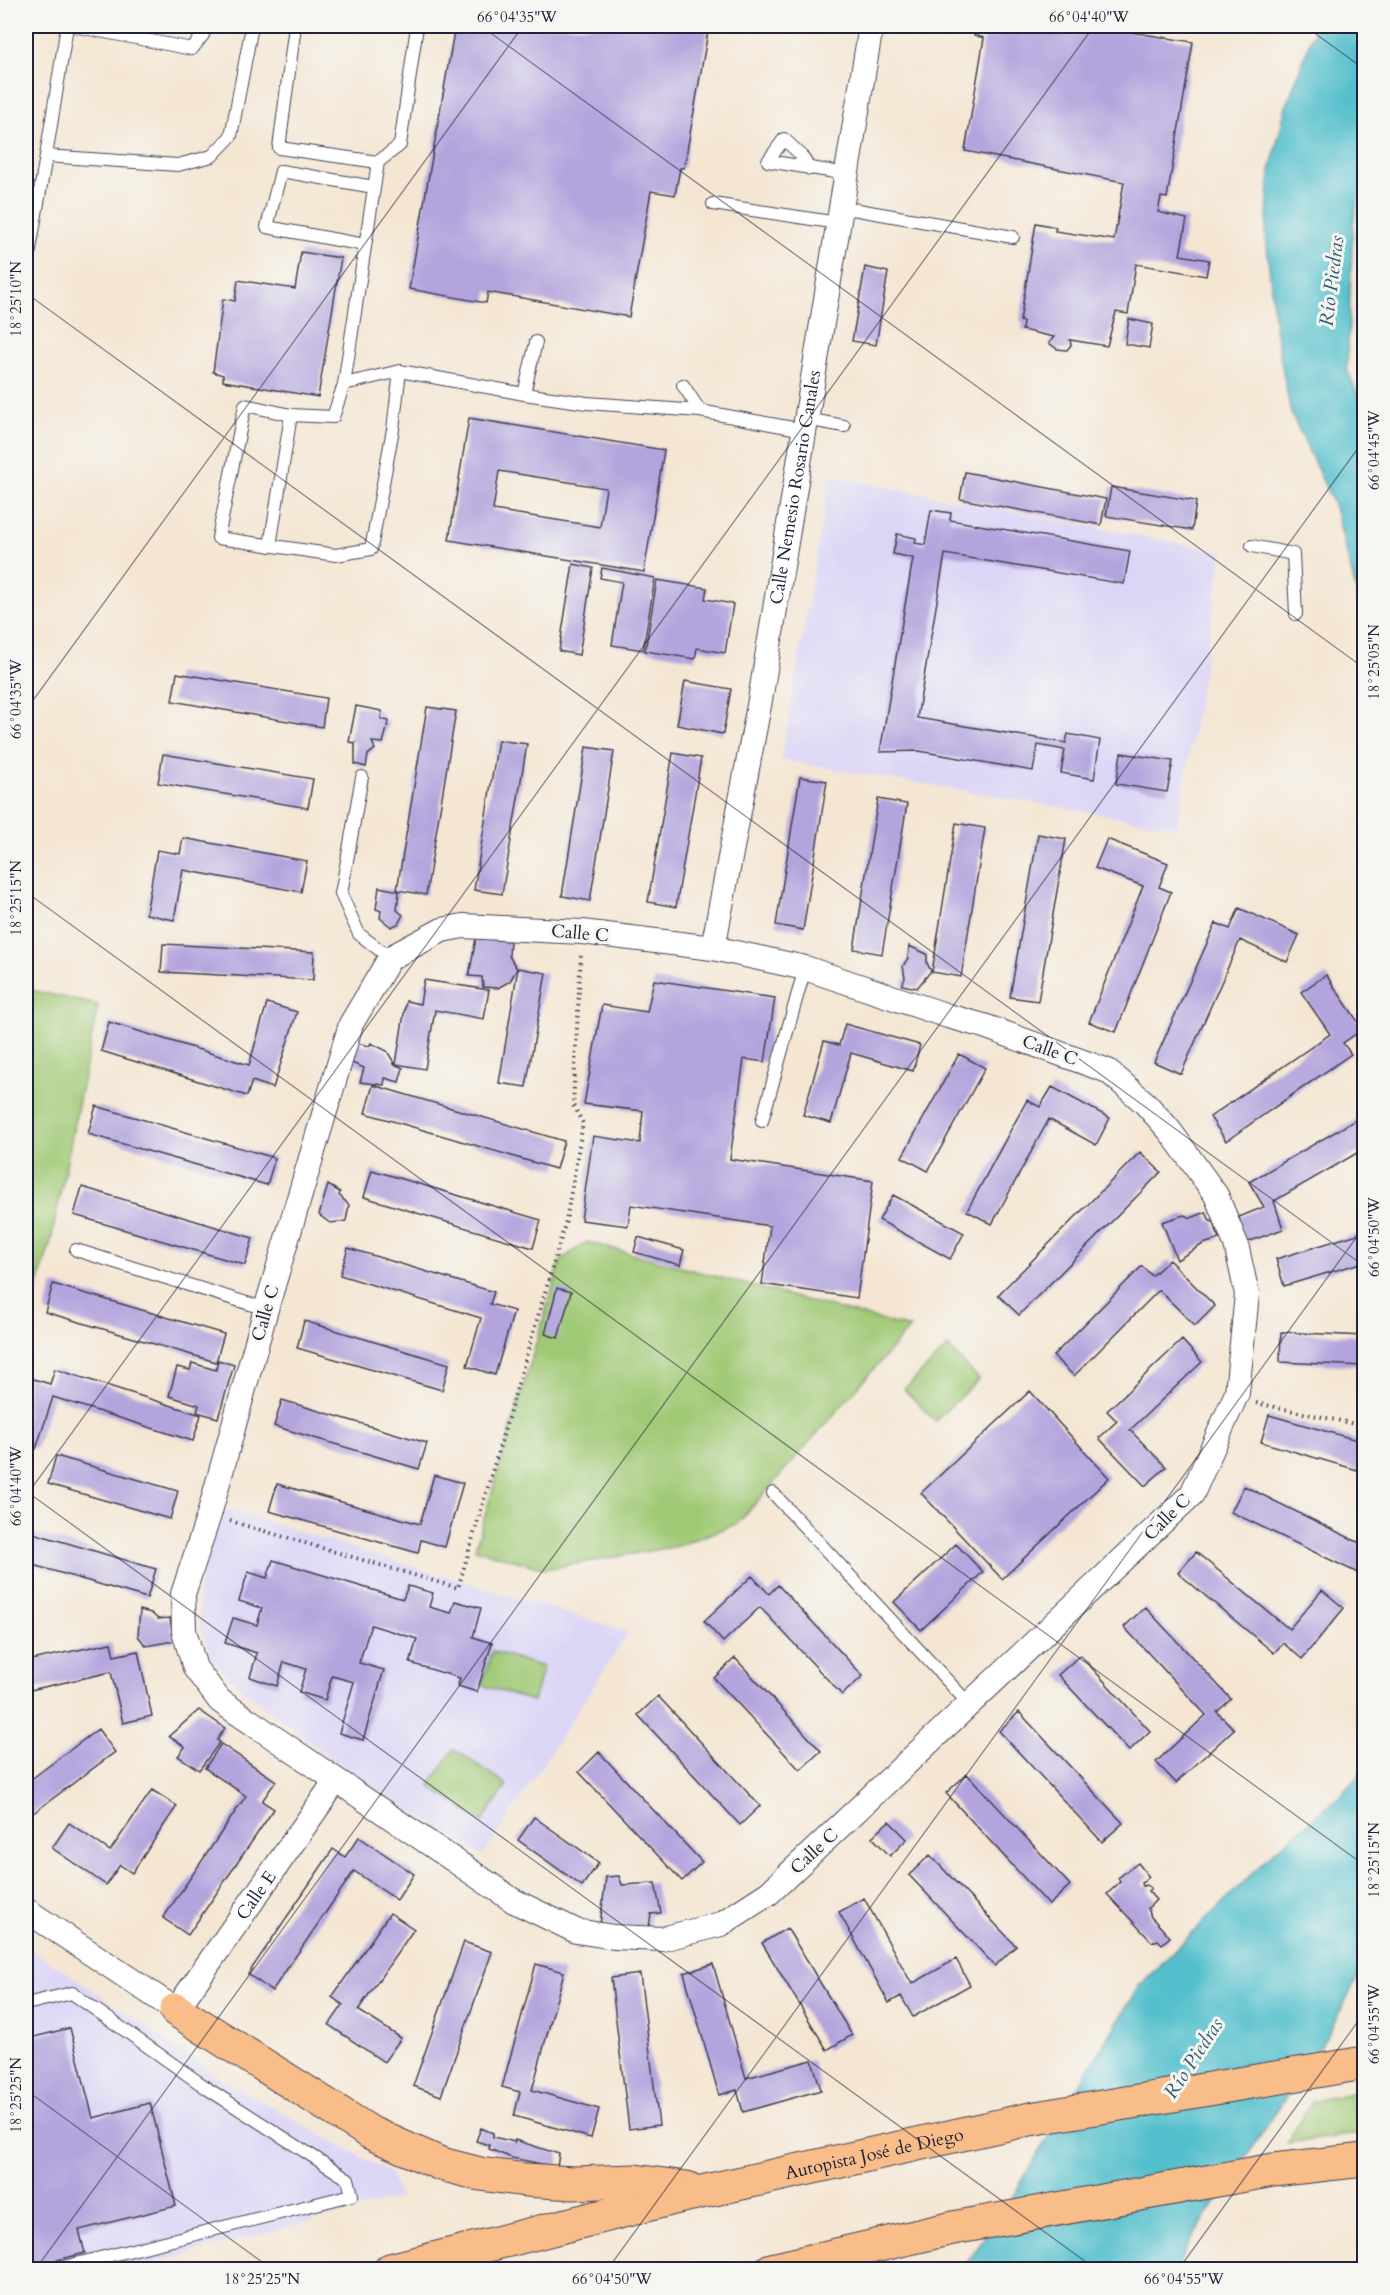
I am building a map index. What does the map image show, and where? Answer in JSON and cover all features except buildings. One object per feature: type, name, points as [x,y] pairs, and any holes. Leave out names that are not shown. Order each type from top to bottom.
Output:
[{"type":"highway","points":[[176,2010],[370,2133],[441,2164],[480,2174],[526,2180],[573,2183],[635,2181],[707,2191]]},
{"type":"highway","name":"Autopista José de Diego","points":[[390,2270],[707,2191],[1030,2119],[1359,2063]]},
{"type":"highway","points":[[775,2269],[953,2228],[1273,2170],[1365,2160]]},
{"type":"street","name":"Calle Nemesio Rosario Canales","points":[[713,948],[760,700],[871,26]]},
{"type":"street","name":"Calle C","points":[[463,926],[582,932],[713,948],[805,968],[948,1017],[984,1026],[1108,1071],[1145,1103],[1170,1131],[1216,1195],[1236,1244],[1247,1294],[1235,1398],[1192,1494],[769,1893],[721,1924],[662,1939],[614,1937],[576,1930],[514,1901],[335,1782],[220,1701],[195,1668],[184,1631],[183,1594],[209,1515],[266,1309],[351,1024],[390,958],[442,930],[463,926]]},
{"type":"street","name":"Calle E","points":[[176,2010],[335,1782]]},
{"type":"street","points":[[26,1910],[176,2010]]},
{"type":"lane","points":[[26,273],[67,26]]},
{"type":"lane","points":[[74,26],[192,49],[204,35],[205,26]]},
{"type":"lane","points":[[46,156],[178,165],[212,156],[231,136],[252,26]]},
{"type":"lane","points":[[296,26],[279,148],[378,162]]},
{"type":"lane","points":[[400,371],[393,429],[371,549],[336,555],[218,538],[245,405],[291,415],[333,417],[344,384],[378,162],[400,145],[417,26]]},
{"type":"lane","points":[[810,169],[800,154],[784,139],[768,161],[810,169],[847,174]]},
{"type":"lane","points":[[365,245],[267,227],[281,171],[374,186]]},
{"type":"lane","points":[[713,204],[840,215],[1012,237]]},
{"type":"lane","points":[[524,394],[536,342]]},
{"type":"lane","points":[[344,384],[400,371],[586,403],[700,411],[805,424],[844,426]]},
{"type":"lane","points":[[683,385],[700,411]]},
{"type":"lane","points":[[270,546],[291,415]]},
{"type":"lane","points":[[1252,546],[1293,554],[1296,614]]},
{"type":"lane","points":[[362,777],[341,894],[359,934],[390,958]]},
{"type":"lane","points":[[762,1121],[805,968]]},
{"type":"lane","points":[[76,1250],[266,1309]]},
{"type":"lane","points":[[773,1493],[970,1705]]},
{"type":"lane","points":[[26,2004],[72,1993],[208,2089],[348,2179],[352,2195],[52,2270]]},
{"type":"path","points":[[209,1515],[458,1588],[566,1221],[583,1123],[573,1105],[582,932]]},
{"type":"path","points":[[1235,1398],[1365,1426]]},
{"type":"shaded area","points":[[830,476],[1223,552],[1177,827],[781,760]]},
{"type":"shaded area","points":[[221,1508],[629,1632],[483,1856],[350,1773],[243,1690],[213,1660],[200,1626],[198,1589]]},
{"type":"shaded area","points":[[26,1947],[68,1973],[217,2076],[390,2173],[400,2198],[129,2269],[26,2269]]},
{"type":"green space","points":[[26,989],[98,1005],[50,1245],[26,1322]]},
{"type":"green space","points":[[587,1242],[910,1328],[738,1523],[678,1546],[545,1569],[475,1549],[561,1260]]},
{"type":"green space","points":[[948,1347],[979,1379],[935,1421],[904,1389]]},
{"type":"green space","points":[[492,1651],[543,1667],[533,1701],[482,1685]]},
{"type":"green space","points":[[454,1749],[507,1785],[482,1822],[429,1786]]},
{"type":"green space","points":[[1364,2091],[1364,2133],[1287,2143],[1312,2101]]},
{"type":"water","name":"Río Piedras","points":[[1316,26],[1364,26],[1364,169],[1353,224],[1347,369],[1364,410],[1364,622],[1335,507],[1291,413],[1275,328],[1266,234],[1270,171],[1286,107]]},
{"type":"water","name":"Río Piedras","points":[[1364,1769],[1364,1965],[1327,2036],[1194,2235],[1176,2269],[962,2270],[1005,2209],[1139,1986],[1277,1849],[1341,1795]]}]
